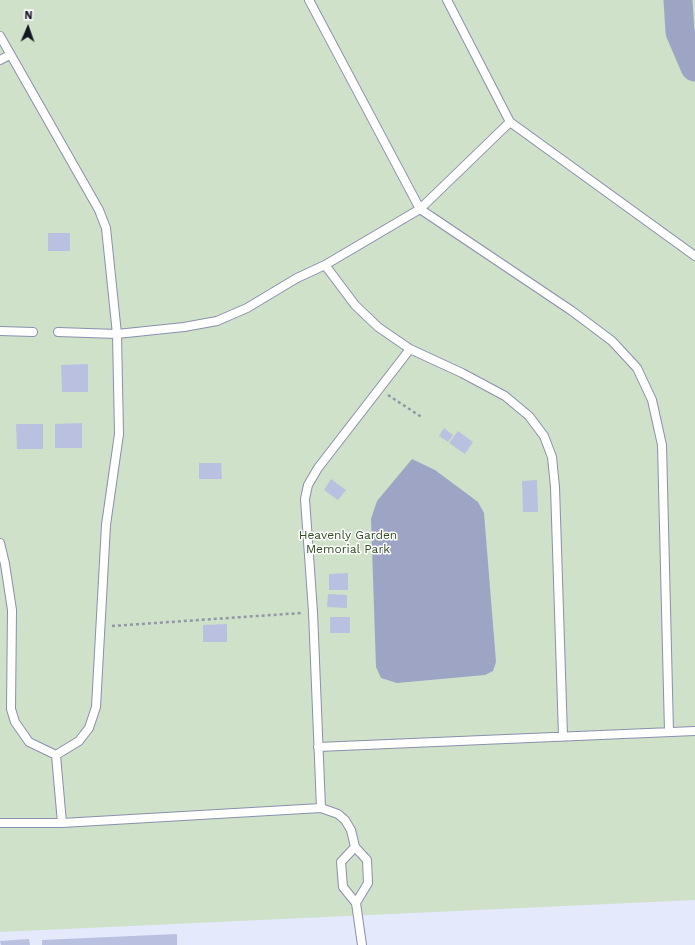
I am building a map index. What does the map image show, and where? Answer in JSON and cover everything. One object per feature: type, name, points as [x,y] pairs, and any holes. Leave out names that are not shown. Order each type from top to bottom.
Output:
[{"type":"lane","points":[[309,0],[420,209],[572,311],[612,341],[637,368],[652,400],[662,445],[669,732]]},
{"type":"lane","points":[[446,0],[510,122],[695,256]]},
{"type":"lane","points":[[0,36],[87,187],[106,228],[118,334],[119,434],[106,525],[96,708],[89,728],[79,741],[56,755]]},
{"type":"lane","points":[[0,60],[10,55]]},
{"type":"lane","points":[[58,332],[118,334],[184,327],[217,320],[247,308],[297,278],[325,265],[420,209],[510,122]]},
{"type":"lane","points":[[325,265],[355,305],[378,327],[410,349],[462,372],[505,396],[529,416],[544,436],[552,456],[555,486],[564,736]]},
{"type":"lane","points":[[0,332],[32,332]]},
{"type":"lane","points":[[321,808],[313,612],[305,499],[308,485],[318,468],[410,349]]},
{"type":"lane","points":[[0,543],[5,564],[12,610],[11,709],[15,722],[29,742],[56,755]]},
{"type":"lane","points":[[318,747],[695,731]]},
{"type":"lane","points":[[56,755],[62,823]]},
{"type":"lane","points":[[0,823],[62,823],[321,808],[338,814],[345,820],[351,830],[355,847],[367,860],[368,883],[356,903]]},
{"type":"lane","points":[[355,847],[342,862],[343,887],[356,903],[362,945]]},
{"type":"path","points":[[380,389],[423,418]]},
{"type":"path","points":[[100,627],[313,612]]},
{"type":"green space","name":"Heavenly Garden Memorial Park","points":[[0,0],[695,0],[695,900],[0,932]]},
{"type":"water","points":[[412,459],[435,470],[478,502],[484,513],[496,662],[493,671],[485,675],[397,683],[381,678],[376,667],[371,519],[377,501]]},
{"type":"building","points":[[48,233],[70,233],[70,251],[48,251]]},
{"type":"building","points":[[88,364],[88,392],[62,392],[61,365]]},
{"type":"building","points":[[82,423],[82,448],[55,448],[55,424]]},
{"type":"building","points":[[16,424],[43,424],[43,449],[17,449]]},
{"type":"building","points":[[444,428],[453,435],[448,442],[439,436]]},
{"type":"building","points":[[458,431],[473,442],[465,454],[449,443]]},
{"type":"building","points":[[199,463],[221,463],[222,479],[199,479]]},
{"type":"building","points":[[331,479],[346,490],[338,500],[324,490]]},
{"type":"building","points":[[537,480],[538,512],[523,512],[522,481]]},
{"type":"building","points":[[348,573],[348,590],[329,590],[329,574]]},
{"type":"building","points":[[328,594],[347,595],[347,608],[327,607]]},
{"type":"building","points":[[330,617],[350,617],[350,633],[330,633]]},
{"type":"building","points":[[227,624],[227,642],[203,642],[203,625]]},
{"type":"building","points":[[177,934],[177,945],[42,945],[42,940]]},
{"type":"building","points":[[29,939],[30,945],[1,945],[0,941]]},
{"type":"waterway","points":[[678,0],[680,32],[695,67]]}]
